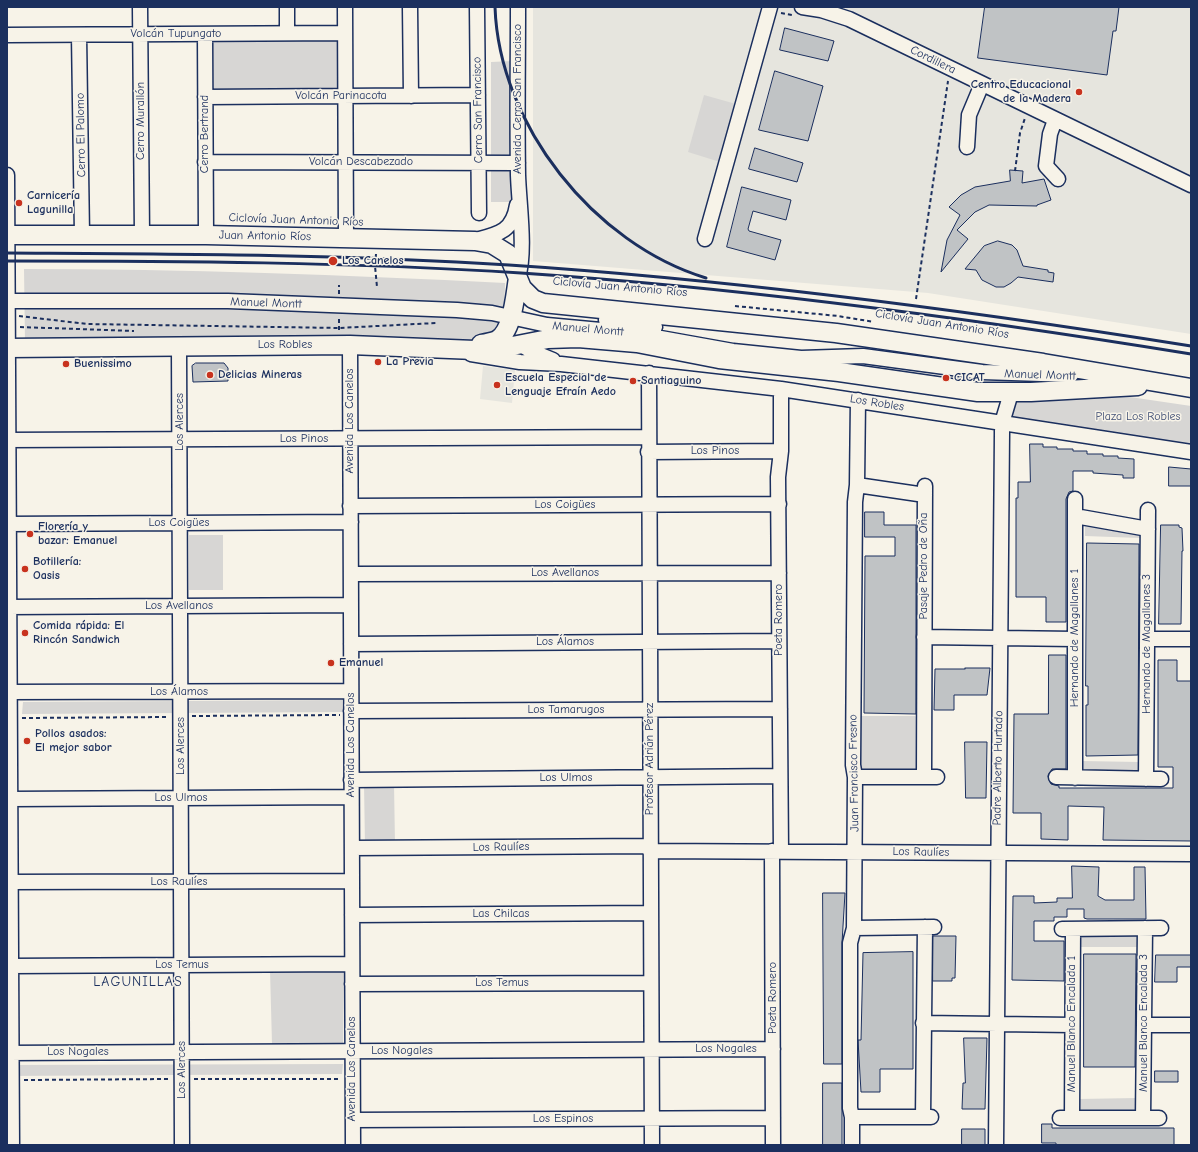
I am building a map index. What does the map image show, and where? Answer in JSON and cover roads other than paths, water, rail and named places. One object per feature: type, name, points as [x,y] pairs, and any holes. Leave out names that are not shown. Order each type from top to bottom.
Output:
[{"type":"main road","name":"Juan Antonio Ríos","points":[[7,235],[142,234],[475,241],[500,248],[508,254],[515,272]]},
{"type":"main road","points":[[515,272],[512,314],[513,332],[520,344]]},
{"type":"main road","name":"Manuel Montt","points":[[515,272],[528,295],[543,303],[778,327],[948,349],[1191,388]]},
{"type":"main road","points":[[447,348],[481,344],[496,340],[504,333],[512,314]]},
{"type":"main road","name":"Manuel Montt","points":[[447,348],[497,349],[562,338],[616,340],[719,358],[832,371],[965,390],[1010,393],[1167,384]]},
{"type":"main road","name":"Los Robles","points":[[8,348],[350,345],[447,348]]},
{"type":"street","name":"Cerro Murallón","points":[[140,7],[142,234]]},
{"type":"street","points":[[287,7],[287,33]]},
{"type":"street","points":[[345,7],[346,238]]},
{"type":"street","points":[[410,7],[411,96]]},
{"type":"street","name":"Cerro San Francisco","points":[[477,7],[479,212]]},
{"type":"street","name":"Avenida Cerro San Francisco","points":[[518,7],[518,190]]},
{"type":"street","points":[[705,239],[770,7]]},
{"type":"street","name":"Cordillera","points":[[802,7],[821,10],[850,19],[1029,108],[1191,186]]},
{"type":"street","name":"Volcán Tupungato","points":[[7,35],[345,33]]},
{"type":"street","name":"Cerro Bertrand","points":[[205,34],[206,235]]},
{"type":"street","name":"Cerro El Palomo","points":[[79,35],[82,235]]},
{"type":"street","points":[[967,147],[969,115],[982,84]]},
{"type":"street","name":"Volcán Parinacota","points":[[205,97],[478,95]]},
{"type":"street","points":[[1055,120],[1050,134],[1046,166],[1058,179]]},
{"type":"street","name":"Volcán Descabezado","points":[[205,162],[518,163]]},
{"type":"street","points":[[7,175],[10,799],[9,882],[11,966],[9,1053],[12,1145]]},
{"type":"street","points":[[475,241],[498,234],[509,226],[514,219],[518,190]]},
{"type":"street","points":[[515,272],[521,224],[518,190]]},
{"type":"street","name":"Manuel Montt","points":[[8,301],[213,301],[457,310],[633,323],[707,339],[784,348],[871,349],[915,352],[948,349]]},
{"type":"street","name":"Manuel Montt","points":[[512,314],[547,325],[633,333],[706,347],[782,356],[801,358],[863,356],[982,372],[1050,374],[1167,384]]},
{"type":"street","name":"Los Robles","points":[[520,344],[531,352],[561,364]]},
{"type":"street","name":"Avenida Los Canelos","points":[[350,345],[353,1145]]},
{"type":"street","name":"Los Alerces","points":[[179,346],[182,1145]]},
{"type":"street","name":"Los Robles","points":[[447,348],[485,358],[648,373],[781,389],[1191,452]]},
{"type":"street","name":"Profesor Adrián Pérez","points":[[648,373],[652,1145]]},
{"type":"street","name":"Poeta Romero","points":[[773,1145],[776,851],[780,776],[779,504],[781,389]]},
{"type":"street","name":"Padre Alberto Hurtado","points":[[996,1145],[997,853],[1002,423],[1010,393]]},
{"type":"street","name":"Juan Francisco Fresno","points":[[852,1145],[852,1117],[850,1108],[850,943],[854,928],[855,777],[853,766],[855,502],[857,485],[858,400]]},
{"type":"street","name":"Los Pinos","points":[[8,440],[648,437]]},
{"type":"street","name":"Los Pinos","points":[[648,452],[781,451]]},
{"type":"street","name":"Pasaje Pedro de Oña","points":[[855,777],[930,777],[924,637],[925,490],[857,485]]},
{"type":"street","name":"Hernando de Magallanes 1","points":[[1075,499],[1075,778]]},
{"type":"street","name":"Los Coigües","points":[[350,506],[779,504]]},
{"type":"street","name":"Hernando de Magallanes 3","points":[[1146,778],[1148,510]]},
{"type":"street","points":[[1075,516],[1148,529]]},
{"type":"street","name":"Los Coigües","points":[[8,524],[351,522]]},
{"type":"street","name":"Los Avellanos","points":[[351,574],[779,573]]},
{"type":"street","name":"Los Avellanos","points":[[8,607],[351,605]]},
{"type":"street","name":"Pasaje Pedro de Oña","points":[[924,637],[1075,639]]},
{"type":"street","points":[[1147,639],[1191,639]]},
{"type":"street","name":"Los Álamos","points":[[351,644],[779,640]]},
{"type":"street","name":"Los Álamos","points":[[9,692],[351,691]]},
{"type":"street","name":"Los Tamarugos","points":[[351,711],[780,709]]},
{"type":"street","name":"Los Ulmos","points":[[351,780],[780,776]]},
{"type":"street","points":[[1056,777],[1161,779]]},
{"type":"street","name":"Los Ulmos","points":[[10,799],[351,797]]},
{"type":"street","name":"Los Raulíes","points":[[352,848],[650,848],[854,852],[1191,854]]},
{"type":"street","name":"Los Raulíes","points":[[9,882],[352,881]]},
{"type":"street","name":"Las Chilcas","points":[[352,915],[650,913]]},
{"type":"street","points":[[852,1117],[927,1117],[923,1023],[929,927],[854,928]]},
{"type":"street","points":[[1145,928],[1161,928]]},
{"type":"street","name":"Manuel Blanco Encalada 1","points":[[1143,1118],[1066,1118],[1072,1025],[1067,929],[1145,928]]},
{"type":"street","name":"Manuel Blanco Encalada 3","points":[[1143,1118],[1145,928]]},
{"type":"street","name":"Los Temus","points":[[11,966],[352,964]]},
{"type":"street","name":"Los Temus","points":[[352,984],[651,983]]},
{"type":"street","points":[[923,1023],[1072,1025]]},
{"type":"street","points":[[1144,1025],[1191,1025]]},
{"type":"street","name":"Los Nogales","points":[[9,1053],[773,1049]]},
{"type":"street","name":"Los Espinos","points":[[353,1120],[773,1118]]},
{"type":"street","points":[[1143,1118],[1159,1118]]},
{"type":"railway","points":[[495,7],[501,51],[514,94],[534,136],[560,174],[591,208],[626,238],[665,261],[706,278]]},
{"type":"railway","points":[[7,253],[195,254],[321,257],[446,261],[595,271],[851,298],[1021,320],[1191,346]]},
{"type":"railway","points":[[7,261],[328,264],[457,269],[605,279],[857,306],[1024,328],[1191,354]]},
{"type":"place","name":"Centro Educacional de la Madera","points":[[1079,92]]},
{"type":"place","name":"Carnicería Lagunilla","points":[[19,203]]},
{"type":"place","name":"Los Canelos","points":[[333,261]]},
{"type":"place","name":"La Previa","points":[[378,362]]},
{"type":"place","name":"Buenissimo","points":[[66,364]]},
{"type":"place","name":"Delicias Mineras","points":[[210,375]]},
{"type":"place","name":"CICAT","points":[[946,378]]},
{"type":"place","name":"Santiaguino","points":[[633,381]]},
{"type":"place","name":"Escuela Especial de Lenguaje Efraín Aedo","points":[[497,385]]},
{"type":"place","name":"Florería y bazar: Emanuel","points":[[30,534]]},
{"type":"place","name":"Botillería: Oasis","points":[[25,569]]},
{"type":"place","name":"Comida rápida: El Rincón Sandwich","points":[[25,633]]},
{"type":"place","name":"Emanuel","points":[[331,663]]},
{"type":"place","name":"Pollos asados: El mejor sabor","points":[[27,741]]},
{"type":"district","name":"LAGUNILLAS","points":[[138,982]]},
{"type":"park label","name":"Plaza Los Robles","points":[[1138,417]]}]
